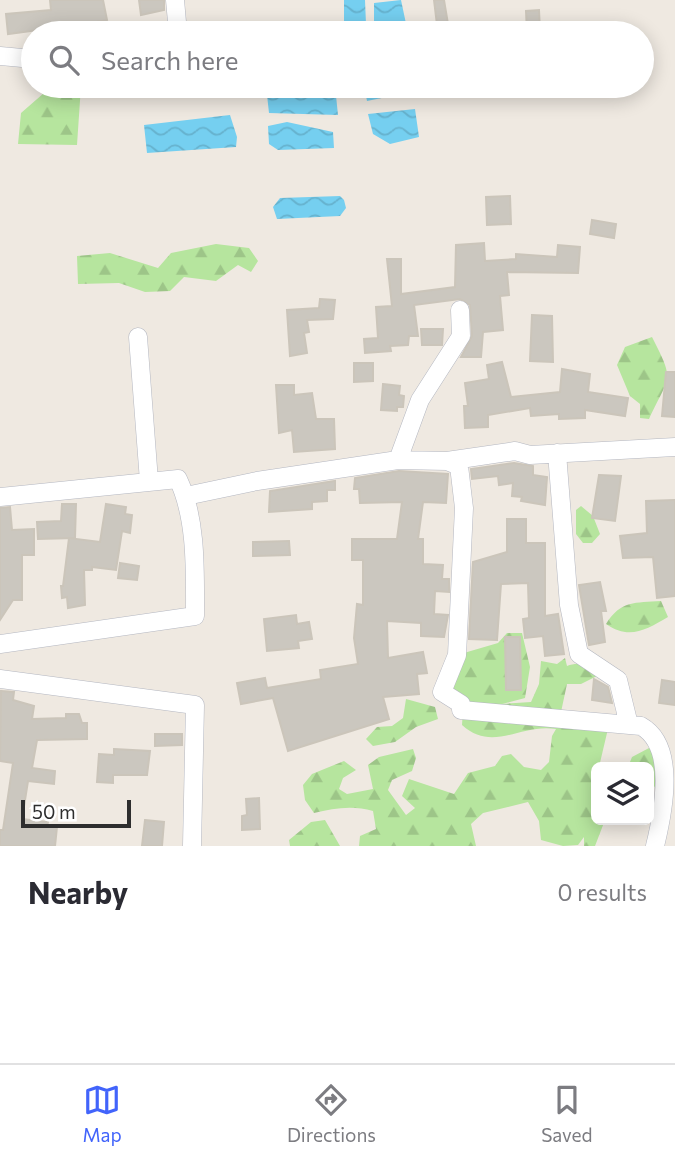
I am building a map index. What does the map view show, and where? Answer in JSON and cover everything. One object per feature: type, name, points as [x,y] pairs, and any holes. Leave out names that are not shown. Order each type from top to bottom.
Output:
[{"type":"street","points":[[175,0],[177,21]]},
{"type":"street","points":[[0,56],[21,58]]},
{"type":"street","points":[[398,460],[421,400],[461,336],[460,310]]},
{"type":"street","points":[[138,337],[149,481]]},
{"type":"street","points":[[186,496],[257,481],[398,460],[447,461],[514,451],[530,455],[675,447]]},
{"type":"street","points":[[557,453],[569,605],[579,654],[618,680],[629,725]]},
{"type":"street","points":[[447,461],[459,466],[464,508],[457,655],[442,692],[461,704],[461,710],[629,725],[656,732],[667,743],[673,756],[672,776],[655,846]]},
{"type":"street","points":[[0,497],[178,479],[186,496],[195,568],[195,615],[0,644]]},
{"type":"street","points":[[0,678],[195,705],[192,846]]},
{"type":"green space","points":[[38,98],[80,98],[77,145],[18,144],[21,113]]},
{"type":"green space","points":[[216,244],[249,248],[258,261],[251,272],[238,265],[216,281],[184,277],[170,291],[145,292],[119,283],[78,284],[77,256],[110,253],[158,268],[171,253]]},
{"type":"green space","points":[[652,337],[664,362],[667,378],[649,419],[640,418],[640,404],[630,396],[617,365],[625,347]]},
{"type":"green space","points":[[581,506],[593,516],[600,534],[592,543],[583,543],[576,534],[576,510]]},
{"type":"green space","points":[[661,601],[668,617],[645,629],[622,631],[606,624],[617,611],[629,604]]},
{"type":"green space","points":[[507,633],[522,633],[530,667],[525,698],[502,704],[531,702],[539,684],[541,661],[557,664],[565,658],[567,666],[586,665],[603,673],[581,684],[567,684],[561,712],[607,720],[600,762],[591,762],[591,825],[603,825],[595,846],[584,846],[584,837],[578,845],[563,846],[541,840],[539,821],[528,802],[483,813],[471,824],[476,846],[359,846],[360,836],[376,829],[373,811],[343,808],[314,813],[305,800],[303,785],[312,774],[344,761],[356,770],[343,778],[339,789],[347,794],[373,789],[368,765],[379,757],[413,749],[416,758],[412,771],[392,780],[388,790],[406,815],[415,808],[402,796],[409,779],[454,794],[468,773],[495,766],[502,756],[511,754],[524,767],[541,770],[549,762],[552,736],[556,729],[543,728],[485,737],[462,725],[463,710],[450,681],[457,655],[498,643]]},
{"type":"green space","points":[[406,699],[435,707],[438,719],[416,727],[395,742],[373,746],[366,739],[377,727],[392,726],[403,718]]},
{"type":"green space","points":[[649,748],[663,760],[661,777],[654,788],[654,762],[630,762],[632,757]]},
{"type":"green space","points":[[654,799],[658,808],[657,816],[654,815]]},
{"type":"green space","points":[[325,820],[340,846],[290,846],[289,840],[311,822]]},
{"type":"water","points":[[344,0],[365,0],[366,21],[344,21]]},
{"type":"water","points":[[401,0],[405,21],[374,21],[374,3]]},
{"type":"water","points":[[267,98],[336,98],[338,115],[269,113]]},
{"type":"water","points":[[415,109],[419,137],[390,144],[373,134],[368,114]]},
{"type":"water","points":[[230,115],[237,137],[236,147],[147,153],[144,125]]},
{"type":"water","points":[[287,122],[333,132],[334,148],[278,150],[269,144],[268,126]]},
{"type":"water","points":[[340,196],[346,208],[340,216],[277,219],[273,207],[280,198]]},
{"type":"building","points":[[50,0],[103,0],[107,20],[21,21],[21,32],[8,34],[6,14],[51,10]]},
{"type":"building","points":[[139,0],[164,0],[164,10],[141,15]]},
{"type":"building","points":[[434,0],[444,0],[448,21],[437,21]]},
{"type":"building","points":[[539,10],[540,21],[526,21],[526,11]]},
{"type":"building","points":[[510,196],[511,224],[487,225],[486,197]]},
{"type":"building","points":[[592,220],[616,224],[614,238],[590,234]]},
{"type":"building","points":[[484,243],[485,261],[516,259],[516,254],[557,257],[558,245],[580,247],[578,273],[507,272],[509,295],[500,296],[503,330],[483,332],[481,357],[461,357],[472,336],[470,305],[460,299],[414,305],[418,336],[409,336],[408,345],[390,346],[391,351],[365,353],[364,339],[378,338],[376,307],[392,306],[387,259],[401,259],[401,294],[455,287],[456,245]]},
{"type":"building","points":[[320,299],[335,300],[333,319],[307,320],[309,332],[304,333],[307,353],[290,356],[287,310],[319,308]]},
{"type":"building","points":[[532,315],[552,316],[553,362],[530,361]]},
{"type":"building","points":[[421,329],[443,329],[442,345],[422,345]]},
{"type":"building","points":[[502,362],[511,397],[560,392],[562,369],[590,374],[588,392],[628,398],[625,416],[585,410],[585,418],[559,419],[559,414],[531,416],[530,408],[488,415],[488,427],[465,428],[464,406],[468,406],[465,383],[489,379],[487,365]]},
{"type":"building","points":[[354,363],[373,363],[373,381],[354,382]]},
{"type":"building","points":[[666,372],[675,372],[675,417],[662,416]]},
{"type":"building","points":[[383,384],[400,386],[399,395],[404,396],[403,407],[397,407],[397,411],[381,410]]},
{"type":"building","points":[[276,385],[294,385],[294,395],[312,393],[316,419],[334,419],[335,449],[294,452],[292,430],[279,433]]},
{"type":"building","points":[[514,463],[533,466],[533,475],[547,477],[545,505],[521,501],[522,497],[512,496],[513,483],[499,485],[498,476],[472,479],[471,469]]},
{"type":"building","points":[[399,471],[448,474],[446,503],[423,502],[418,539],[423,539],[423,564],[443,565],[442,579],[449,579],[449,592],[435,591],[434,614],[448,615],[444,637],[421,636],[421,623],[387,621],[388,658],[423,652],[427,673],[417,674],[419,694],[383,697],[389,719],[288,751],[273,698],[241,704],[237,683],[265,678],[267,688],[321,679],[320,670],[358,664],[354,638],[357,604],[363,605],[363,560],[352,560],[352,539],[397,539],[402,502],[360,503],[359,489],[354,489],[355,478]]},
{"type":"building","points":[[599,475],[621,476],[615,521],[592,518]]},
{"type":"building","points":[[335,481],[335,490],[327,490],[327,501],[312,502],[312,509],[269,512],[270,491]]},
{"type":"building","points":[[675,500],[675,596],[657,598],[653,557],[623,558],[620,536],[647,533],[646,501]]},
{"type":"building","points":[[62,504],[76,504],[75,538],[38,539],[37,522],[61,521]]},
{"type":"building","points":[[106,504],[126,507],[125,514],[132,515],[130,533],[122,531],[116,570],[92,567],[92,570],[84,570],[85,605],[68,608],[67,597],[62,598],[61,586],[69,538],[100,542]]},
{"type":"building","points":[[10,507],[12,530],[34,529],[34,555],[22,555],[22,600],[13,600],[0,620],[0,508]]},
{"type":"building","points":[[507,519],[526,519],[526,543],[545,543],[545,616],[558,614],[564,654],[545,656],[543,636],[525,638],[523,619],[529,618],[528,583],[501,584],[497,640],[469,639],[473,562],[507,552]]},
{"type":"building","points":[[289,541],[290,555],[253,556],[253,542]]},
{"type":"building","points":[[120,563],[139,566],[137,580],[118,578]]},
{"type":"building","points":[[600,582],[606,611],[601,611],[605,642],[589,645],[579,585]]},
{"type":"building","points":[[296,615],[297,624],[309,622],[312,639],[298,641],[299,648],[267,651],[264,619]]},
{"type":"building","points":[[505,637],[520,637],[521,690],[506,690]]},
{"type":"building","points":[[594,679],[608,687],[612,703],[592,700]]},
{"type":"building","points":[[662,680],[675,682],[675,705],[659,703]]},
{"type":"building","points":[[1,691],[14,692],[13,700],[34,706],[32,719],[66,718],[66,714],[79,714],[82,723],[87,723],[87,739],[37,740],[32,768],[55,771],[54,784],[28,781],[22,819],[48,822],[47,826],[57,827],[55,846],[0,846],[0,830],[3,830],[13,763],[0,761]]},
{"type":"building","points":[[155,734],[182,734],[182,745],[155,746]]},
{"type":"building","points":[[114,749],[150,751],[147,775],[113,775],[113,783],[97,782],[99,754],[114,755]]},
{"type":"building","points":[[259,798],[260,829],[242,830],[242,816],[247,815],[246,799]]},
{"type":"building","points":[[145,820],[164,822],[162,846],[142,846]]}]
